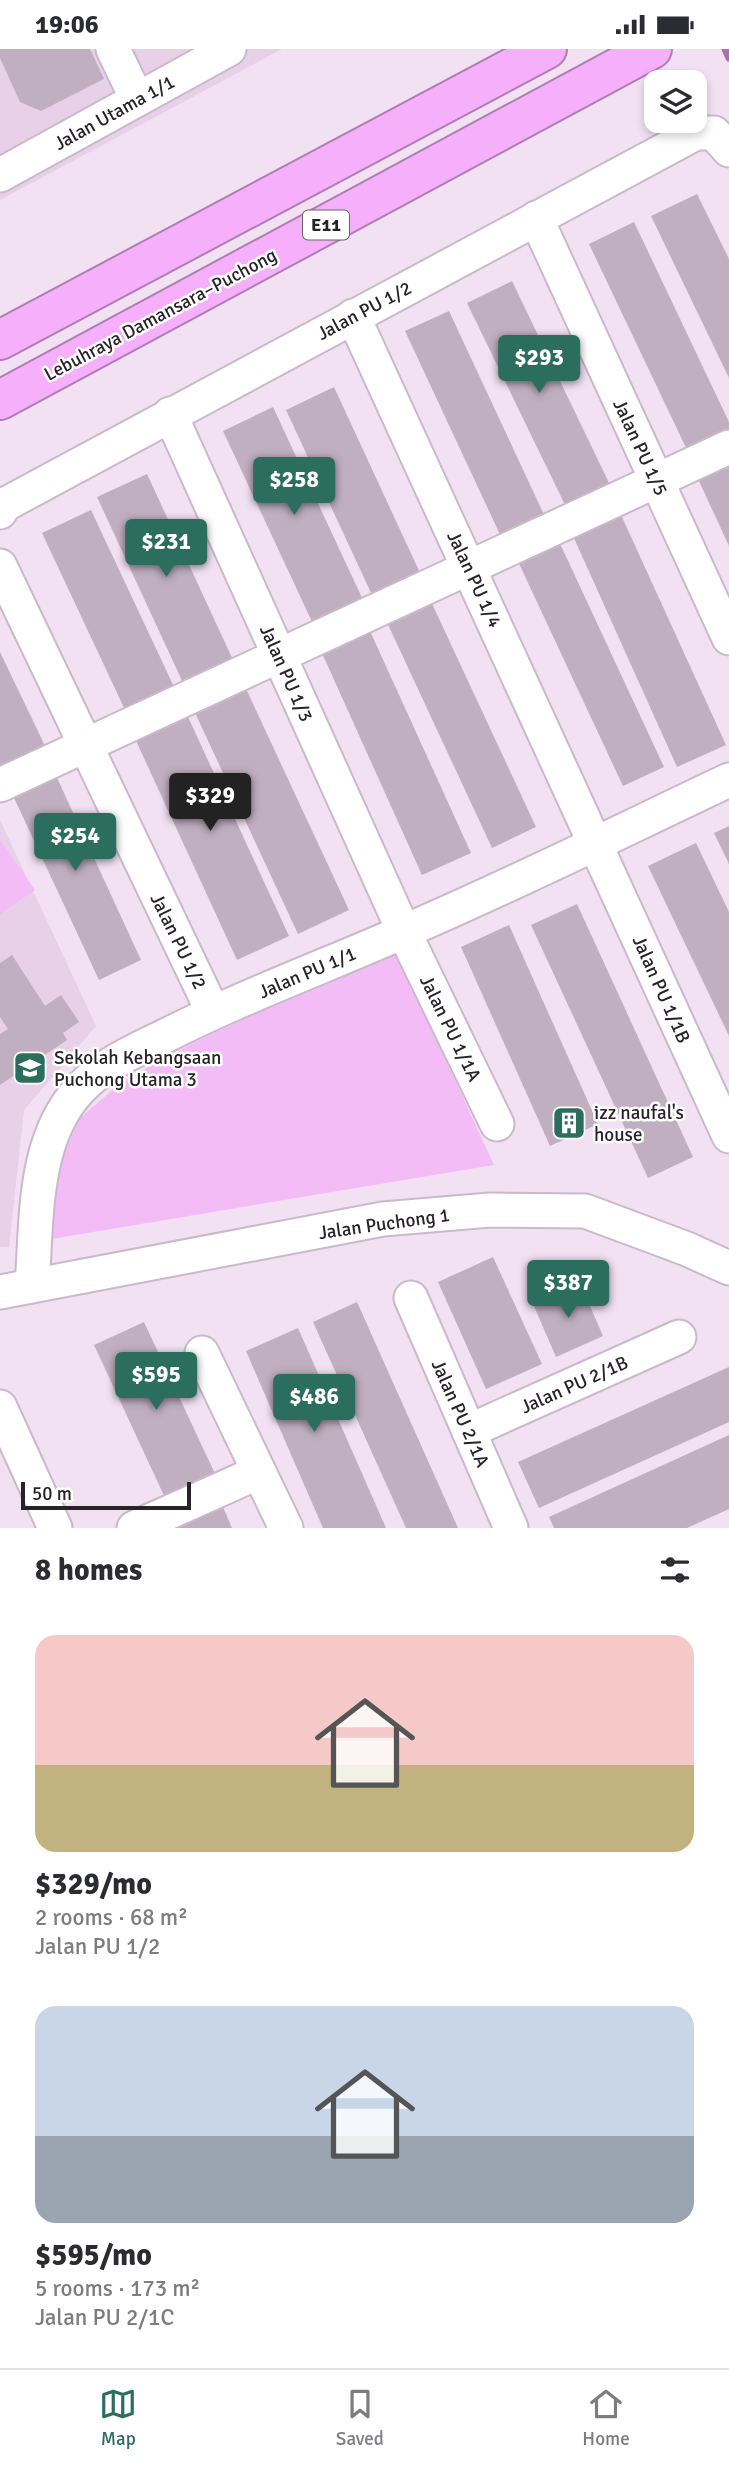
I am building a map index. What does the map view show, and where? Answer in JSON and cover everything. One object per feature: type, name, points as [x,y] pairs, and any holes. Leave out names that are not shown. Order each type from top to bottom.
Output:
[{"type":"highway","name":"E11","points":[[0,340],[547,49]]},
{"type":"highway","name":"Lebuhraya Damansara–Puchong","points":[[0,400],[652,49]]},
{"type":"street","points":[[113,49],[137,99]]},
{"type":"street","name":"Jalan Utama 1/1","points":[[2,169],[229,49]]},
{"type":"street","name":"Jalan PU 1/2","points":[[0,512],[4,505],[696,133],[714,134],[729,150]]},
{"type":"street","name":"Jalan PU 1/5","points":[[537,218],[729,638]]},
{"type":"street","name":"Jalan PU 1/4","points":[[354,316],[596,842]]},
{"type":"street","name":"Jalan PU 1/3","points":[[170,415],[404,932]]},
{"type":"street","points":[[0,785],[729,446]]},
{"type":"street","name":"Jalan PU 1/2","points":[[0,566],[213,1012]]},
{"type":"street","name":"Jalan PU 1/1","points":[[33,1286],[39,1184],[48,1146],[61,1114],[80,1088],[121,1058],[213,1012],[404,932],[729,779]]},
{"type":"street","name":"Jalan PU 1/1B","points":[[596,842],[718,1081],[729,1136]]},
{"type":"street","name":"Jalan PU 1/1A","points":[[404,932],[497,1124]]},
{"type":"street","name":"Jalan Puchong 1","points":[[33,1286],[383,1219],[490,1210],[584,1211],[687,1249],[729,1268]]},
{"type":"street","points":[[0,1285],[33,1286]]},
{"type":"street","points":[[0,1292],[33,1286]]},
{"type":"street","name":"Jalan PU 2/1A","points":[[411,1298],[511,1528]]},
{"type":"street","name":"Jalan PU 2/1B","points":[[469,1431],[679,1337]]},
{"type":"street","points":[[202,1353],[286,1528]]},
{"type":"street","points":[[0,1407],[55,1528]]},
{"type":"street","points":[[134,1528],[259,1472]]},
{"type":"shaded area","points":[[0,49],[282,49],[0,200]]},
{"type":"shaded area","name":"Sekolah Kebangsaan Puchong Utama 3","points":[[0,820],[96,1026],[24,1110],[9,1247],[0,1247]]},
{"type":"shaded area","points":[[0,840],[35,890],[0,914]]},
{"type":"shaded area","points":[[395,949],[494,1165],[51,1239],[56,1172],[80,1118],[123,1081],[201,1039]]},
{"type":"building","points":[[0,49],[90,49],[104,79],[41,111],[20,102],[0,58]]},
{"type":"building","points":[[697,194],[729,259],[729,378],[651,216]]},
{"type":"building","points":[[634,222],[729,422],[729,434],[689,454],[589,244]]},
{"type":"building","points":[[512,281],[611,487],[567,509],[467,303]]},
{"type":"building","points":[[449,311],[547,521],[503,541],[405,331]]},
{"type":"building","points":[[334,387],[421,575],[373,597],[286,410]]},
{"type":"building","points":[[273,407],[364,602],[314,626],[223,431]]},
{"type":"building","points":[[729,451],[729,546],[693,468]]},
{"type":"building","points":[[147,474],[234,662],[184,685],[97,497]]},
{"type":"building","points":[[617,506],[726,745],[677,767],[569,527]]},
{"type":"building","points":[[91,510],[175,689],[126,712],[42,533]]},
{"type":"building","points":[[556,535],[664,767],[623,786],[515,555]]},
{"type":"building","points":[[428,595],[536,827],[492,848],[384,616]]},
{"type":"building","points":[[365,620],[471,853],[422,875],[317,642]]},
{"type":"building","points":[[0,652],[47,750],[3,771],[0,766]]},
{"type":"building","points":[[241,678],[349,910],[298,934],[190,702]]},
{"type":"building","points":[[183,706],[289,936],[237,960],[131,730]]},
{"type":"building","points":[[52,767],[141,960],[99,980],[9,787]]},
{"type":"building","points":[[729,826],[729,864],[714,833]]},
{"type":"building","points":[[696,843],[729,912],[729,1036],[648,866]]},
{"type":"building","points":[[577,904],[693,1157],[648,1178],[531,925]]},
{"type":"building","points":[[509,925],[598,1124],[550,1146],[461,947]]},
{"type":"building","points":[[12,955],[45,1006],[61,995],[79,1022],[63,1033],[67,1040],[0,1085],[0,1034],[8,1029],[0,1017],[0,963]]},
{"type":"building","points":[[493,1257],[542,1364],[486,1389],[438,1282]]},
{"type":"building","points":[[580,1283],[603,1336],[556,1357],[533,1304]]},
{"type":"building","points":[[357,1302],[458,1528],[406,1528],[313,1322]]},
{"type":"building","points":[[144,1322],[217,1478],[167,1502],[94,1345]]},
{"type":"building","points":[[298,1328],[386,1528],[323,1528],[246,1351]]},
{"type":"building","points":[[729,1367],[729,1422],[539,1508],[518,1462]]},
{"type":"building","points":[[729,1435],[729,1509],[687,1528],[554,1528],[549,1517]]},
{"type":"building","points":[[220,1500],[232,1528],[176,1528],[173,1521]]},
{"type":"waterway","points":[[725,49],[729,58]]},
{"type":"place","name":"Sekolah Kebangsaan Puchong Utama 3","points":[[30,1068]]},
{"type":"place","name":"izz naufal's house","points":[[569,1123]]}]
